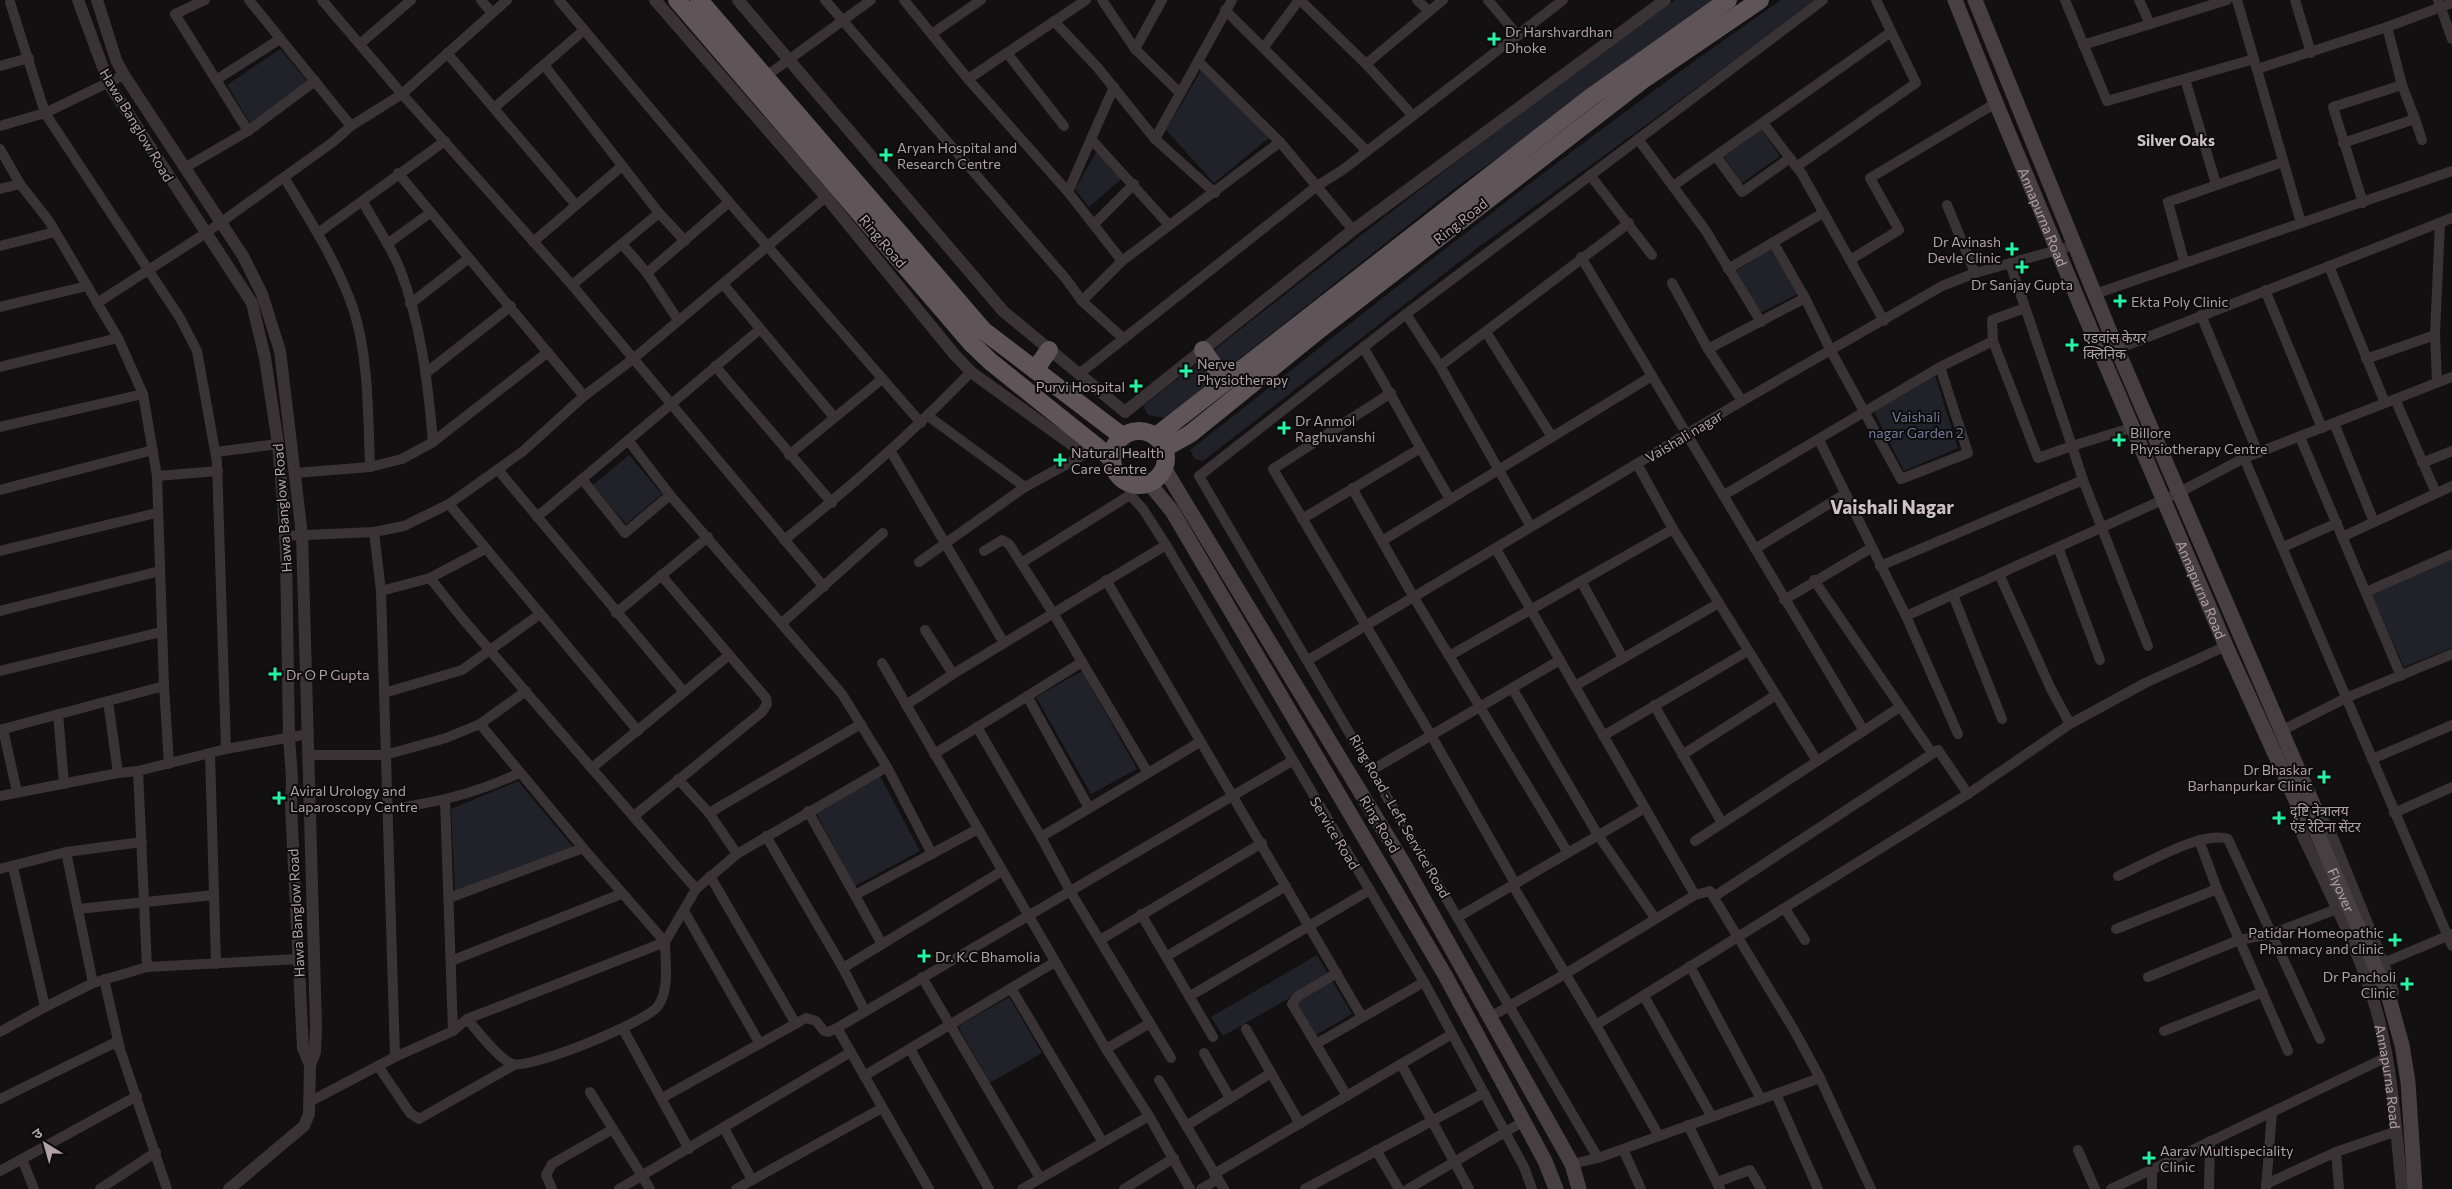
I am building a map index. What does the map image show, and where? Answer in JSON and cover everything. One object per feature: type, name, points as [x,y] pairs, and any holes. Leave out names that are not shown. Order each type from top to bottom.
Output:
[{"type":"highway","name":"Ring Road","points":[[678,0],[970,343],[1090,450],[1111,458]]},
{"type":"highway","name":"Ring Road","points":[[699,0],[750,84],[984,331],[1122,436]]},
{"type":"highway","name":"Ring Road","points":[[1160,442],[1225,382],[1591,97],[1728,0]]},
{"type":"highway","name":"Ring Road","points":[[1160,442],[1190,434],[1315,333],[1644,80],[1760,0]]},
{"type":"highway","points":[[1035,370],[1049,350]]},
{"type":"highway","points":[[1203,350],[1225,382]]},
{"type":"highway","points":[[1136,430],[1160,442],[1166,457],[1161,474],[1138,487],[1119,476],[1111,458],[1113,450],[1122,436],[1136,430]]},
{"type":"main road","name":"Annapurna Road","points":[[1955,0],[1996,103],[2226,646],[2312,821]]},
{"type":"main road","name":"Annapurna Road","points":[[1975,0],[2117,349],[2283,730],[2312,821]]},
{"type":"main road","name":"Ring Road","points":[[1164,468],[1384,831],[1572,1164],[1579,1189]]},
{"type":"main road","name":"Ring Road","points":[[1138,487],[1177,520],[1440,966],[1545,1161],[1556,1189]]},
{"type":"main road","name":"Flyover","points":[[2312,821],[2389,998],[2408,1082],[2415,1189]]},
{"type":"street","name":"Hawa Banglow Road","points":[[78,0],[108,84],[252,303],[265,358],[278,444],[286,561],[289,738],[292,778],[291,807],[303,1048],[310,1065]]},
{"type":"street","name":"Hawa Banglow Road","points":[[97,0],[116,60],[124,75],[222,221],[244,256],[262,294],[280,351],[302,535],[316,1026],[315,1052],[310,1065],[309,1114],[304,1126],[230,1189]]},
{"type":"street","points":[[205,0],[175,14],[248,131]]},
{"type":"street","points":[[249,0],[351,126]]},
{"type":"street","points":[[322,0],[402,94],[572,285],[824,587]]},
{"type":"street","points":[[481,0],[492,13]]},
{"type":"street","points":[[97,302],[206,232],[333,142],[351,126],[402,94],[507,0]]},
{"type":"street","points":[[559,0],[729,202],[882,379],[924,420],[1025,486]]},
{"type":"street","points":[[654,0],[750,84],[826,197],[971,372],[1090,450],[1025,486],[944,542],[919,562]]},
{"type":"street","points":[[738,0],[1004,310],[1049,350],[1125,412],[1352,230],[1665,0]]},
{"type":"street","points":[[825,0],[1066,279],[1082,300],[1124,339]]},
{"type":"street","points":[[750,84],[790,59],[871,0]]},
{"type":"street","points":[[904,0],[933,33],[968,79],[1068,192],[1122,262]]},
{"type":"street","points":[[933,33],[981,0]]},
{"type":"street","points":[[968,79],[1086,0]]},
{"type":"street","points":[[1102,0],[1135,49],[1180,93]]},
{"type":"street","points":[[1135,49],[1162,0]]},
{"type":"street","points":[[1155,139],[1232,0]]},
{"type":"street","points":[[1264,47],[1300,0],[1366,64],[1414,116]]},
{"type":"street","points":[[1417,0],[1429,11]]},
{"type":"street","points":[[1366,64],[1443,0]]},
{"type":"street","points":[[1488,0],[1518,36]]},
{"type":"street","points":[[1079,374],[1316,186],[1414,116],[1563,0]]},
{"type":"street","points":[[1450,499],[1419,449],[1391,393],[1363,347],[1823,0]]},
{"type":"street","points":[[1716,156],[1742,192],[1793,162],[1916,82],[1876,0]]},
{"type":"street","points":[[2065,0],[2107,101],[2185,79],[2311,53],[2387,27],[2439,3],[2452,3]]},
{"type":"street","points":[[2139,0],[2150,24]]},
{"type":"street","points":[[2083,45],[2208,3],[2226,0]]},
{"type":"street","points":[[2236,0],[2301,223]]},
{"type":"street","points":[[2295,0],[2311,53]]},
{"type":"street","points":[[7,2],[29,58],[45,113],[180,318],[197,351],[218,471],[226,749]]},
{"type":"street","points":[[360,44],[406,2]]},
{"type":"street","points":[[2439,3],[2452,39]]},
{"type":"street","points":[[1226,10],[1367,151]]},
{"type":"street","points":[[1054,21],[1114,87],[1155,139],[1215,193]]},
{"type":"street","points":[[2387,27],[2402,85],[2422,140]]},
{"type":"street","points":[[494,108],[584,30]]},
{"type":"street","points":[[1673,186],[1891,32]]},
{"type":"street","points":[[216,80],[280,39]]},
{"type":"street","points":[[447,53],[576,205]]},
{"type":"street","points":[[1007,53],[1064,126]]},
{"type":"street","points":[[0,66],[29,58]]},
{"type":"street","points":[[1198,60],[1280,142],[1352,230]]},
{"type":"street","points":[[544,65],[659,213],[685,241]]},
{"type":"street","points":[[0,126],[45,113],[124,75]]},
{"type":"street","points":[[2185,79],[2216,184]]},
{"type":"street","points":[[186,167],[248,131],[315,81]]},
{"type":"street","points":[[2363,203],[2333,107],[2402,85]]},
{"type":"street","points":[[1068,192],[1114,87]]},
{"type":"street","points":[[1850,260],[1898,230],[1870,178],[1996,103]]},
{"type":"street","points":[[2343,143],[2415,119]]},
{"type":"street","points":[[1763,123],[1793,162],[1884,321]]},
{"type":"street","points":[[1092,139],[1169,225]]},
{"type":"street","points":[[1638,139],[1706,231],[1761,322]]},
{"type":"street","points":[[318,234],[363,202],[398,173],[445,141]]},
{"type":"street","points":[[1082,300],[1122,262],[1280,142]]},
{"type":"street","points":[[0,149],[20,184],[55,232],[97,302],[118,338],[143,394],[156,476],[161,632],[169,764]]},
{"type":"street","points":[[2184,261],[2168,202],[2283,162]]},
{"type":"street","points":[[534,242],[622,166]]},
{"type":"street","points":[[2095,294],[2184,261],[2452,172]]},
{"type":"street","points":[[398,173],[430,214],[511,306],[584,396]]},
{"type":"street","points":[[1590,175],[1652,255]]},
{"type":"street","points":[[284,177],[318,234],[353,309],[366,375],[370,467]]},
{"type":"street","points":[[0,189],[20,184]]},
{"type":"street","points":[[1094,224],[1134,184]]},
{"type":"street","points":[[284,536],[374,532],[404,526],[449,504],[499,471],[584,396],[633,360],[678,320],[769,247],[826,197]]},
{"type":"street","points":[[363,202],[400,268],[426,373],[433,442]]},
{"type":"street","points":[[647,273],[729,202]]},
{"type":"street","points":[[1948,205],[1975,273]]},
{"type":"street","points":[[572,285],[659,213]]},
{"type":"street","points":[[1728,268],[1823,213]]},
{"type":"street","points":[[387,244],[430,214]]},
{"type":"street","points":[[2117,349],[2201,314],[2452,218]]},
{"type":"street","points":[[2437,382],[2435,335],[2440,222]]},
{"type":"street","points":[[1440,366],[1581,257],[1629,223]]},
{"type":"street","points":[[0,246],[55,232]]},
{"type":"street","points":[[1773,242],[1805,298],[1831,351],[1901,479],[1968,453],[1940,367]]},
{"type":"street","points":[[622,244],[647,273],[678,320]]},
{"type":"street","name":"Vaishali nagar","points":[[1308,660],[1742,401],[1942,286],[1975,273],[2075,245]]},
{"type":"street","points":[[1581,257],[1688,433],[1784,600],[1864,731]]},
{"type":"street","points":[[410,304],[468,258]]},
{"type":"street","points":[[2010,263],[2083,480],[2148,646]]},
{"type":"street","points":[[2329,266],[2385,403]]},
{"type":"street","points":[[1672,283],[1708,349],[1742,401]]},
{"type":"street","points":[[722,284],[834,418]]},
{"type":"street","points":[[0,308],[87,286]]},
{"type":"street","points":[[2265,290],[2322,428]]},
{"type":"street","points":[[1708,349],[1805,298]]},
{"type":"street","points":[[426,373],[511,306]]},
{"type":"street","points":[[2025,308],[1992,320],[1993,341],[2038,458],[2134,427]]},
{"type":"street","points":[[1406,314],[1440,366],[1531,528]]},
{"type":"street","points":[[2201,314],[2258,453]]},
{"type":"street","points":[[538,517],[759,330]]},
{"type":"street","points":[[1486,332],[1552,437]]},
{"type":"street","points":[[2366,359],[2435,335]]},
{"type":"street","points":[[0,367],[118,338]]},
{"type":"street","points":[[1724,496],[1940,367],[1993,341]]},
{"type":"street","name":"Ring Road - Left Service Road","points":[[1363,347],[1199,476],[1598,1158]]},
{"type":"street","points":[[294,473],[370,467],[402,459],[433,442],[548,352]]},
{"type":"street","points":[[715,366],[832,502]]},
{"type":"street","points":[[784,540],[832,502],[924,420],[971,372]]},
{"type":"street","points":[[1382,541],[1652,376]]},
{"type":"street","points":[[1906,616],[2163,500],[2244,458],[2452,377]]},
{"type":"street","points":[[789,454],[882,379]]},
{"type":"street","points":[[1391,393],[1272,469],[1431,735],[1515,887],[1659,1136]]},
{"type":"street","points":[[0,427],[143,394]]},
{"type":"street","points":[[2395,399],[2436,493]]},
{"type":"street","points":[[2334,423],[2374,522]]},
{"type":"street","points":[[2300,437],[2401,676]]},
{"type":"street","points":[[628,440],[670,494],[842,694],[887,767],[932,854]]},
{"type":"street","points":[[1819,440],[1906,616],[1958,734]]},
{"type":"street","points":[[216,452],[278,444]]},
{"type":"street","points":[[1302,519],[1419,449]]},
{"type":"street","points":[[0,490],[153,450]]},
{"type":"street","points":[[890,450],[1004,643]]},
{"type":"street","points":[[2422,463],[2452,451]]},
{"type":"street","points":[[2244,458],[2348,697],[2394,813],[2450,935],[2452,946]]},
{"type":"street","points":[[1637,464],[1672,529],[1817,761]]},
{"type":"street","points":[[156,476],[218,471]]},
{"type":"street","points":[[499,471],[684,692]]},
{"type":"street","points":[[582,479],[625,533],[670,494]]},
{"type":"street","points":[[1880,566],[2083,480]]},
{"type":"street","points":[[2342,538],[2452,486]]},
{"type":"street","points":[[1021,563],[1138,487]]},
{"type":"street","name":"Service Road","points":[[1138,487],[1143,509],[1424,982],[1524,1167],[1532,1189]]},
{"type":"street","points":[[1352,488],[1413,596],[1568,852]]},
{"type":"street","points":[[1755,549],[1845,494]]},
{"type":"street","points":[[449,504],[484,550],[638,731]]},
{"type":"street","points":[[0,551],[156,513]]},
{"type":"street","points":[[2283,548],[2336,523]]},
{"type":"street","points":[[1449,656],[1672,529]]},
{"type":"street","points":[[374,532],[381,592],[386,810],[396,1057]]},
{"type":"street","points":[[782,623],[883,533]]},
{"type":"street","points":[[616,613],[708,537]]},
{"type":"street","points":[[984,552],[1002,540],[1009,544],[1053,613],[1148,773]]},
{"type":"street","points":[[906,706],[953,674],[1166,545]]},
{"type":"street","points":[[2058,547],[2100,660]]},
{"type":"street","points":[[1784,600],[1814,580],[1871,548]]},
{"type":"street","points":[[1496,549],[1695,895]]},
{"type":"street","points":[[381,592],[430,578],[484,550]]},
{"type":"street","points":[[2366,592],[2452,554]]},
{"type":"street","points":[[0,611],[160,571]]},
{"type":"street","points":[[1999,574],[2070,724]]},
{"type":"street","points":[[634,816],[762,712],[767,704],[766,698],[661,575]]},
{"type":"street","points":[[430,578],[696,889]]},
{"type":"street","points":[[1106,580],[1200,742],[1234,795],[1362,1017]]},
{"type":"street","points":[[1814,580],[1932,753]]},
{"type":"street","points":[[1581,581],[1624,658]]},
{"type":"street","points":[[1953,596],[2002,719]]},
{"type":"street","points":[[1575,686],[1719,603]]},
{"type":"street","points":[[384,693],[462,670],[540,614]]},
{"type":"street","points":[[925,630],[953,674]]},
{"type":"street","points":[[0,671],[161,632]]},
{"type":"street","points":[[1596,1025],[1786,909],[1968,794],[2070,724],[2146,683],[2226,646]]},
{"type":"street","points":[[1604,736],[1748,651]]},
{"type":"street","points":[[592,767],[638,731],[728,654]]},
{"type":"street","points":[[2283,730],[2348,697],[2452,654]]},
{"type":"street","points":[[1372,770],[1560,660]]},
{"type":"street","points":[[934,754],[1082,662]]},
{"type":"street","points":[[882,663],[1002,872],[1106,1049],[1174,1158],[1190,1189]]},
{"type":"street","points":[[17,792],[2,729],[164,686]]},
{"type":"street","points":[[1512,688],[1598,835],[1655,918]]},
{"type":"street","points":[[309,755],[385,755],[446,738],[480,724],[526,691]]},
{"type":"street","points":[[1682,755],[1776,695]]},
{"type":"street","points":[[1027,696],[1090,808]]},
{"type":"street","points":[[108,701],[118,773]]},
{"type":"street","points":[[1654,705],[1722,823]]},
{"type":"street","points":[[1695,841],[1900,707]]},
{"type":"street","points":[[58,714],[64,784]]},
{"type":"street","points":[[467,1019],[507,1062],[514,1065],[524,1065],[623,1029],[654,1012],[660,1004],[665,986],[664,942],[621,894],[480,724]]},
{"type":"street","points":[[709,813],[861,724]]},
{"type":"street","points":[[2372,759],[2452,725]]},
{"type":"street","points":[[977,727],[1070,891],[1171,1058]]},
{"type":"street","points":[[0,796],[118,773],[138,771],[226,749],[308,734]]},
{"type":"street","points":[[1041,837],[1200,742]]},
{"type":"street","points":[[1715,896],[1938,750],[1968,794]]},
{"type":"street","points":[[210,753],[216,964]]},
{"type":"street","points":[[662,1098],[796,1024],[811,1018],[824,1031],[828,1032],[836,1028],[1292,761]]},
{"type":"street","points":[[309,1102],[396,1057],[453,1031],[467,1019],[664,942],[684,912],[696,889],[737,854],[808,811],[887,767]]},
{"type":"street","points":[[138,771],[147,968]]},
{"type":"street","points":[[386,810],[446,800],[487,788],[519,773]]},
{"type":"street","points":[[678,779],[709,813],[737,854]]},
{"type":"street","points":[[2394,813],[2452,787]]},
{"type":"street","points":[[446,800],[453,1031]]},
{"type":"street","points":[[1458,917],[1515,887],[1568,852],[1645,808]]},
{"type":"street","points":[[808,811],[882,944]]},
{"type":"street","name":"Annapurna Road","points":[[2402,1189],[2397,1131],[2387,1057],[2379,1019],[2363,971],[2302,834],[2312,821],[2329,830],[2383,963],[2408,1050],[2415,1100],[2421,1189]]},
{"type":"street","points":[[855,895],[978,829]]},
{"type":"street","points":[[766,836],[843,968],[865,1011]]},
{"type":"street","points":[[2118,876],[2199,840],[2223,837],[2231,843],[2320,1039]]},
{"type":"street","points":[[2199,840],[2217,889],[2288,1051]]},
{"type":"street","points":[[0,869],[66,852],[142,842]]},
{"type":"street","points":[[1100,940],[1262,843]]},
{"type":"street","points":[[449,898],[583,848]]},
{"type":"street","points":[[66,852],[93,983]]},
{"type":"street","points":[[13,867],[45,1007]]},
{"type":"street","points":[[843,968],[1002,872]]},
{"type":"street","points":[[710,876],[796,1024]]},
{"type":"street","points":[[1167,956],[1286,886]]},
{"type":"street","points":[[2116,929],[2217,889]]},
{"type":"street","points":[[1190,996],[1370,890]]},
{"type":"street","points":[[1490,1017],[1566,974],[1695,895],[1710,891],[1715,896],[1738,938],[1794,1030],[1820,1078],[1871,1189]]},
{"type":"street","points":[[451,961],[621,894]]},
{"type":"street","points":[[78,909],[214,895]]},
{"type":"street","points":[[1786,909],[1805,940]]},
{"type":"street","points":[[2148,977],[2239,940],[2271,934],[2337,909]]},
{"type":"street","points":[[684,912],[760,1044]]},
{"type":"street","points":[[1141,914],[1213,1036]]},
{"type":"street","points":[[2383,963],[2450,935]]},
{"type":"street","points":[[0,1032],[93,983],[147,968],[299,959]]},
{"type":"street","points":[[864,1076],[1055,962]]},
{"type":"street","points":[[1690,966],[1761,1099]]},
{"type":"street","points":[[1337,973],[1293,1000],[1292,1004],[1347,1096]]},
{"type":"street","points":[[922,977],[1040,1178]]},
{"type":"street","points":[[104,980],[120,1049],[168,1189]]},
{"type":"street","points":[[1316,1044],[1424,982]]},
{"type":"street","points":[[1011,988],[1102,1141]]},
{"type":"street","points":[[2164,1031],[2263,992]]},
{"type":"street","points":[[1644,996],[1712,1117]]},
{"type":"street","points":[[1106,1049],[1150,1023]]},
{"type":"street","points":[[836,1028],[929,1189]]},
{"type":"street","points":[[1246,1028],[1300,1124]]},
{"type":"street","points":[[623,1029],[689,1149]]},
{"type":"street","points":[[1201,1189],[1216,1176],[1300,1124],[1452,1034]]},
{"type":"street","points":[[0,1099],[110,1044],[114,1043],[120,1049]]},
{"type":"street","points":[[910,1049],[990,1189]]},
{"type":"street","points":[[619,1189],[850,1052]]},
{"type":"street","points":[[1204,1052],[1230,1098]]},
{"type":"street","points":[[2111,1189],[2387,1057]]},
{"type":"street","points":[[1401,1064],[1469,1189]]},
{"type":"street","points":[[378,1066],[410,1113],[419,1119],[514,1065]]},
{"type":"street","points":[[1186,1126],[1272,1073]]},
{"type":"street","points":[[1572,1164],[1598,1158],[1820,1078]]},
{"type":"street","points":[[1159,1080],[1224,1189]]},
{"type":"street","points":[[590,1092],[650,1189]]},
{"type":"street","points":[[1305,1189],[1484,1093]]},
{"type":"street","points":[[1776,1094],[1818,1189]]},
{"type":"street","points":[[0,1171],[137,1096]]},
{"type":"street","points":[[736,1189],[882,1108]]},
{"type":"street","points":[[2266,1187],[2272,1112]]},
{"type":"street","points":[[1022,1189],[1102,1141],[1149,1116]]},
{"type":"street","points":[[1408,1189],[1524,1121]]},
{"type":"street","points":[[1688,1125],[1718,1185],[1750,1170],[1761,1189]]},
{"type":"street","points":[[724,1128],[752,1180]]},
{"type":"street","points":[[552,1189],[546,1175],[552,1164],[613,1129]]},
{"type":"street","points":[[2266,1187],[2336,1152],[2397,1131]]},
{"type":"street","points":[[2209,1189],[2210,1141]]},
{"type":"street","points":[[1623,1149],[1641,1189]]},
{"type":"street","points":[[1376,1150],[1399,1189]]},
{"type":"street","points":[[2078,1150],[2095,1189]]},
{"type":"street","points":[[100,1189],[156,1152]]},
{"type":"street","points":[[2336,1152],[2339,1189]]},
{"type":"street","points":[[1127,1188],[1174,1158]]},
{"type":"street","points":[[22,1159],[34,1189]]},
{"type":"street","points":[[2152,1170],[2152,1189]]},
{"type":"green space","points":[[1675,0],[1716,0],[1450,192],[1165,418],[1148,415],[1143,406],[1209,354],[1473,149]]},
{"type":"green space","points":[[1781,0],[1817,0],[1472,252],[1203,461],[1195,459],[1190,450],[1408,278],[1630,108]]},
{"type":"green space","points":[[280,49],[309,83],[250,123],[227,85]]},
{"type":"green space","points":[[1203,67],[1270,137],[1214,183],[1166,130]]},
{"type":"green space","points":[[1761,129],[1780,156],[1742,183],[1723,156]]},
{"type":"green space","points":[[1098,149],[1124,177],[1089,207],[1075,189]]},
{"type":"green space","points":[[1771,248],[1798,294],[1760,313],[1735,272]]},
{"type":"green space","name":"Vaishali nagar Garden 2","points":[[1935,375],[1958,448],[1904,471],[1874,411]]},
{"type":"green space","points":[[629,455],[662,494],[626,524],[593,485]]},
{"type":"green space","points":[[2452,557],[2452,648],[2404,667],[2371,594]]},
{"type":"green space","points":[[1082,671],[1137,769],[1091,794],[1036,697]]},
{"type":"green space","points":[[880,776],[920,851],[855,886],[815,811]]},
{"type":"green space","points":[[518,781],[573,847],[455,892],[451,809]]},
{"type":"green space","points":[[1317,955],[1352,1014],[1316,1035],[1293,996],[1223,1036],[1211,1017]]},
{"type":"green space","points":[[1009,997],[1042,1053],[990,1083],[958,1026]]},
{"type":"place","name":"Dr Harshvardhan Dhoke","points":[[1494,39]]},
{"type":"place","name":"Aryan Hospital and Research Centre","points":[[886,155]]},
{"type":"place","name":"Dr Avinash Devle Clinic","points":[[2012,249]]},
{"type":"place","name":"Dr Sanjay Gupta","points":[[2022,267]]},
{"type":"place","name":"Ekta Poly Clinic","points":[[2120,301]]},
{"type":"place","name":"एडवांस केयर क्लिनिक","points":[[2072,345]]},
{"type":"place","name":"Nerve Physiotherapy","points":[[1186,371]]},
{"type":"place","name":"Purvi Hospital","points":[[1136,386]]},
{"type":"place","name":"Dr Anmol Raghuvanshi","points":[[1284,428]]},
{"type":"place","name":"Billore Physiotherapy Centre","points":[[2119,440]]},
{"type":"place","name":"Natural Health Care Centre","points":[[1060,460]]},
{"type":"place","name":"Dr O P Gupta","points":[[275,674]]},
{"type":"place","name":"Dr Bhaskar Barhanpurkar Clinic","points":[[2324,777]]},
{"type":"place","name":"Aviral Urology and Laparoscopy Centre","points":[[279,798]]},
{"type":"place","name":"दृष्टि नेत्रालय एंड रेटिना सेंटर","points":[[2279,818]]},
{"type":"place","name":"Patidar Homeopathic Pharmacy and clinic","points":[[2395,940]]},
{"type":"place","name":"Dr. K.C Bhamolia","points":[[924,956]]},
{"type":"place","name":"Dr Pancholi Clinic","points":[[2407,984]]},
{"type":"place","name":"Aarav Multispeciality Clinic","points":[[2149,1158]]},
{"type":"district","name":"Silver Oaks","points":[[2176,140]]},
{"type":"district","name":"Vaishali Nagar","points":[[1892,506]]}]
